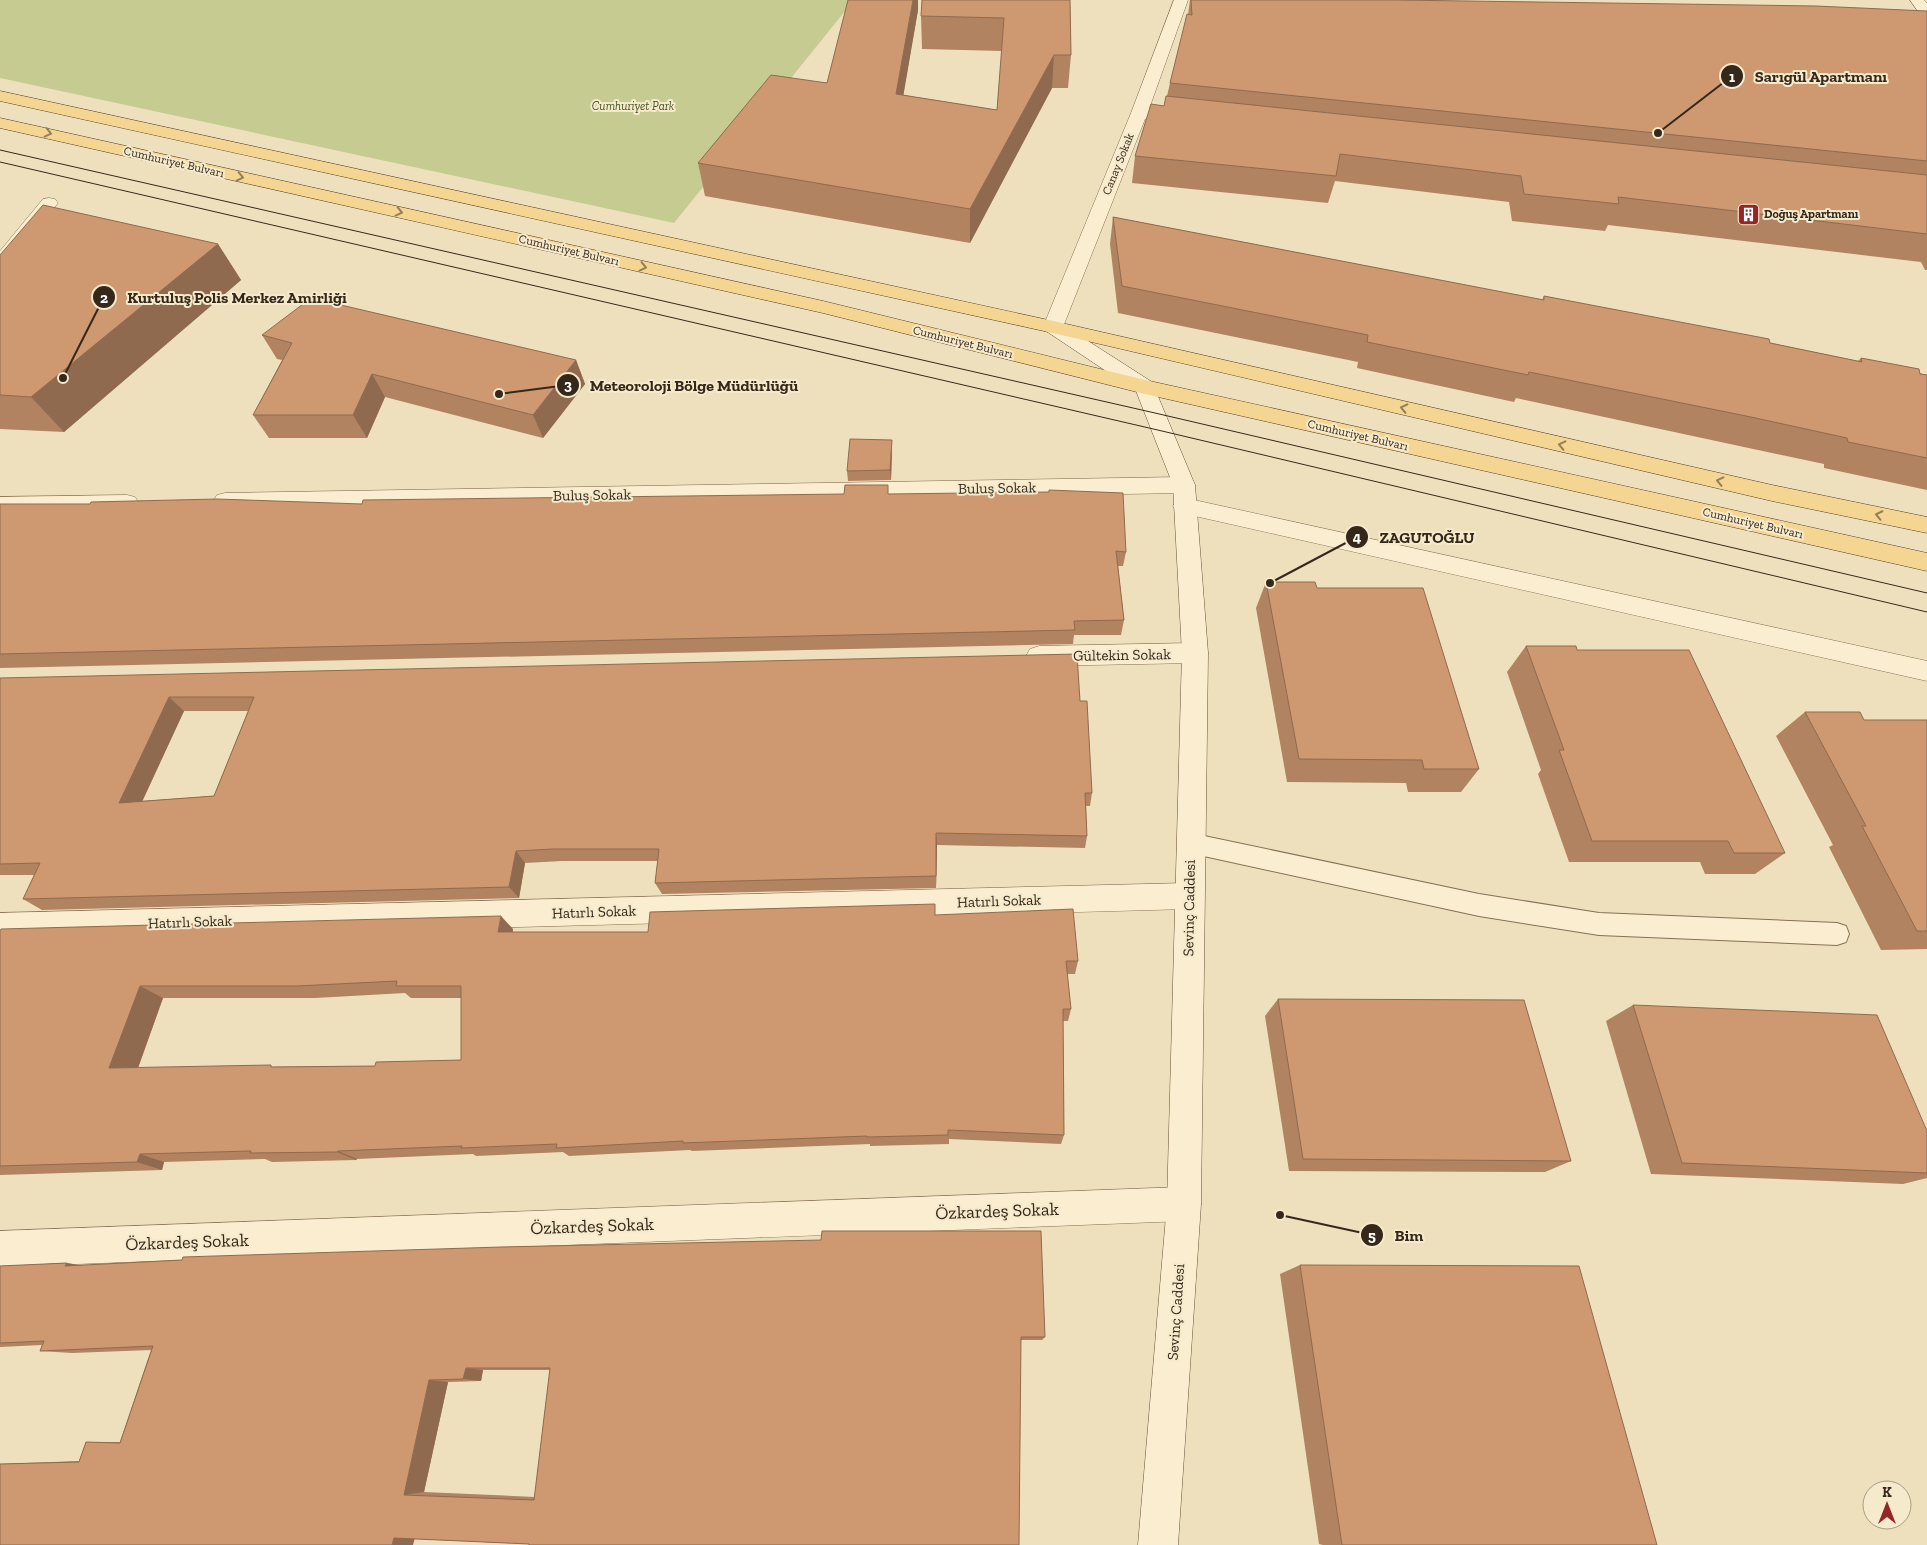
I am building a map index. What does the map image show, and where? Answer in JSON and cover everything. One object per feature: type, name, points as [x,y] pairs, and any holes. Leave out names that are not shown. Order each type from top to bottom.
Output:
[{"type":"main road","name":"Cumhuriyet Bulvarı","points":[[0,96],[1053,327],[1772,493],[1927,526]]},
{"type":"main road","name":"Cumhuriyet Bulvarı","points":[[0,123],[823,308],[1145,387],[1927,562]]},
{"type":"street","name":"Canay Sokak","points":[[1053,327],[1139,112],[1181,0]]},
{"type":"street","points":[[1917,0],[1927,14]]},
{"type":"street","points":[[1139,112],[1198,119]]},
{"type":"street","points":[[0,263],[49,203]]},
{"type":"street","points":[[1053,327],[1145,387]]},
{"type":"street","name":"Sevinç Caddesi","points":[[1145,387],[1184,496],[1195,653],[1184,1204],[1158,1545]]},
{"type":"street","name":"Buluş Sokak","points":[[209,502],[1184,496],[1927,671]]},
{"type":"street","points":[[0,505],[149,502]]},
{"type":"street","name":"Gültekin Sokak","points":[[1016,657],[1195,653]]},
{"type":"street","name":"Hatırlı Sokak","points":[[0,928],[1189,896]]},
{"type":"street","name":"Özkardeş Sokak","points":[[0,1249],[1184,1204]]},
{"type":"lane","points":[[1190,843],[1479,905],[1599,924],[1837,934]]},
{"type":"green space","name":"Cumhuriyet Park","points":[[0,0],[854,0],[674,223],[0,78]]},
{"type":"building","points":[[848,0],[913,0],[896,94],[997,110],[1004,18],[921,16],[922,0],[1070,0],[1071,55],[1054,55],[970,209],[698,163],[771,75],[827,83]]},
{"type":"building","points":[[1191,0],[1397,0],[1816,6],[1927,11],[1927,161],[1170,83],[1187,14],[1192,15]]},
{"type":"building","points":[[1166,96],[1927,175],[1927,234],[1618,197],[1619,204],[1524,194],[1521,176],[1340,154],[1336,176],[1135,156],[1151,104],[1164,106]]},
{"type":"building","points":[[43,205],[218,244],[31,397],[0,395],[0,255]]},
{"type":"building","points":[[1113,217],[1544,300],[1544,296],[1769,339],[1770,343],[1862,362],[1861,358],[1919,369],[1920,374],[1927,375],[1927,458],[1848,442],[1847,438],[1751,417],[1529,372],[1528,375],[1367,342],[1368,335],[1122,286]]},
{"type":"building","points":[[311,298],[576,360],[533,415],[372,374],[353,415],[253,415],[292,343],[262,335]]},
{"type":"building","points":[[850,439],[892,440],[890,470],[847,471]]},
{"type":"building","points":[[845,485],[888,485],[888,494],[1049,492],[1049,490],[1123,493],[1126,552],[1116,551],[1124,620],[1074,621],[1075,630],[0,654],[0,504],[90,504],[91,502],[217,499],[362,504],[363,500],[844,494]]},
{"type":"building","points":[[1266,582],[1315,582],[1317,588],[1423,588],[1479,769],[1424,769],[1422,760],[1299,759]]},
{"type":"building","points":[[1526,646],[1576,646],[1577,650],[1689,650],[1785,853],[1734,853],[1728,841],[1592,841],[1559,750],[1564,750]]},
{"type":"building","points":[[1077,654],[1080,701],[1087,701],[1092,793],[1085,793],[1087,836],[936,833],[936,876],[655,883],[659,849],[553,849],[516,851],[509,887],[23,899],[40,863],[0,864],[0,678]],"holes":[[[169,697],[254,697],[214,796],[119,803]]]},
{"type":"building","points":[[1805,712],[1860,712],[1864,720],[1927,720],[1927,931],[1917,931],[1862,826],[1866,826]]},
{"type":"building","points":[[935,904],[935,915],[1073,909],[1078,961],[1066,961],[1071,1009],[1063,1009],[1064,1135],[948,1130],[948,1135],[683,1143],[683,1141],[556,1148],[557,1144],[337,1152],[250,1153],[251,1151],[140,1154],[137,1162],[0,1166],[1,929],[501,916],[498,932],[648,932],[650,912]],"holes":[[[397,981],[396,986],[461,986],[461,1060],[376,1062],[375,1066],[271,1067],[271,1065],[109,1068],[140,986],[297,986]]]},
{"type":"building","points":[[1278,999],[1524,1000],[1571,1161],[1303,1159]]},
{"type":"building","points":[[1633,1005],[1877,1015],[1927,1131],[1927,1173],[1682,1163]]},
{"type":"building","points":[[822,1231],[1041,1231],[1045,1337],[1021,1337],[1019,1545],[529,1545],[394,1538],[392,1545],[0,1545],[0,1464],[79,1462],[86,1442],[120,1443],[153,1346],[40,1351],[44,1341],[0,1343],[0,1266],[67,1263],[65,1266],[182,1260],[183,1257],[501,1247],[821,1240]],"holes":[[[466,1368],[550,1368],[534,1500],[404,1495],[429,1380],[463,1379]]]},
{"type":"building","points":[[1300,1265],[1579,1266],[1657,1545],[1342,1545]]},
{"type":"tram line","points":[[0,150],[1155,413],[1927,593]]},
{"type":"tram line","points":[[0,162],[1162,431],[1927,612]]},
{"type":"place","name":"Sarıgül Apartmanı","points":[[1658,133]]},
{"type":"place","name":"Doğuş Apartmanı","points":[[1748,214]]},
{"type":"place","name":"Kurtuluş Polis Merkez Amirliği","points":[[63,378]]},
{"type":"place","name":"Meteoroloji Bölge Müdürlüğü","points":[[499,394]]},
{"type":"place","name":"ZAGUTOĞLU","points":[[1270,583]]},
{"type":"place","name":"Bim","points":[[1280,1215]]}]
